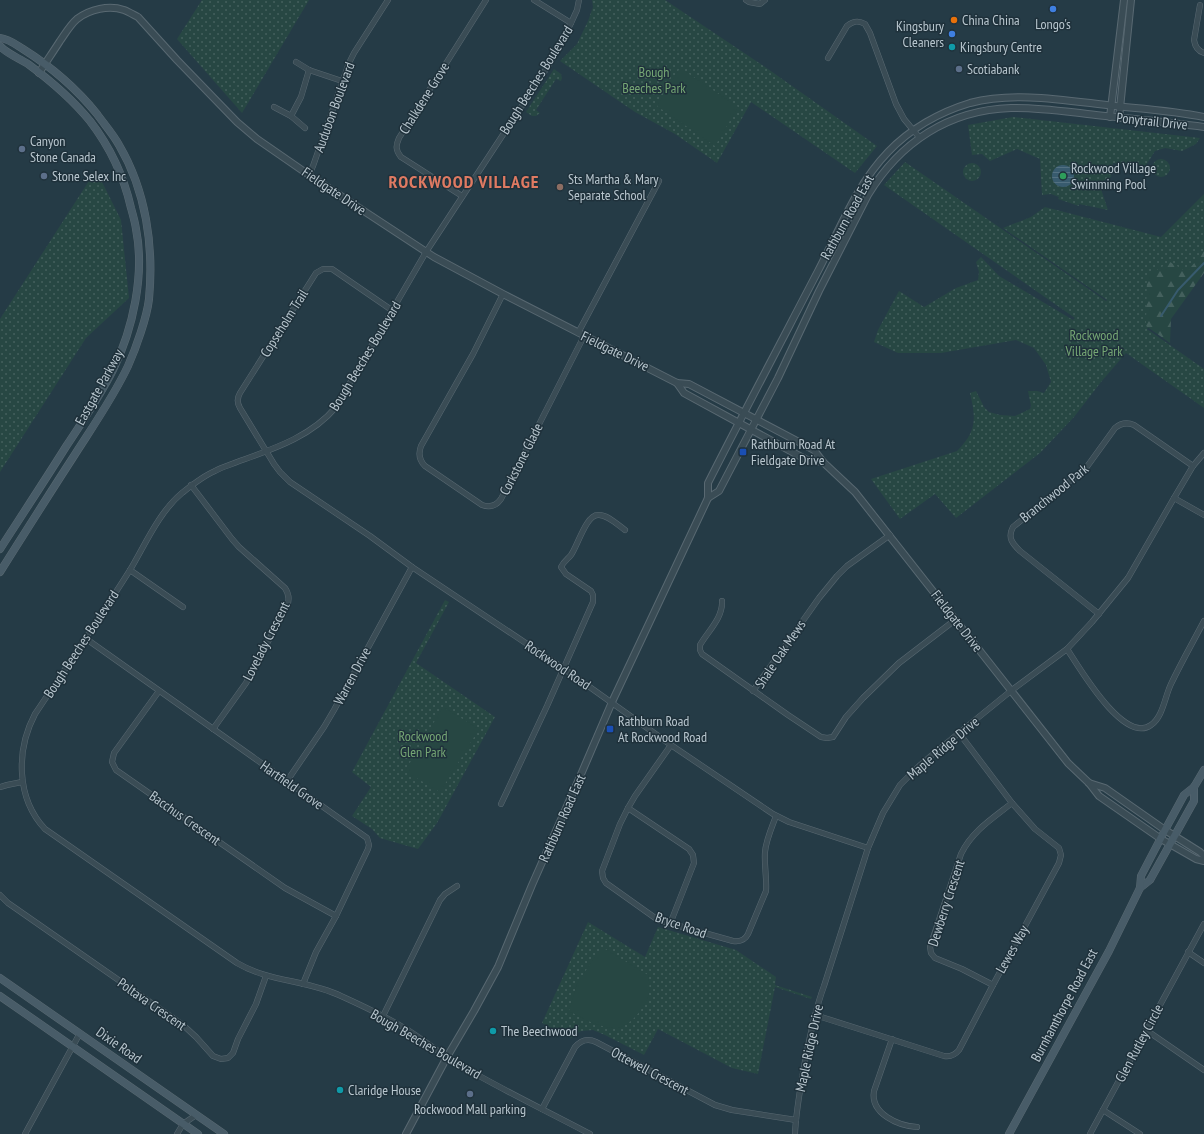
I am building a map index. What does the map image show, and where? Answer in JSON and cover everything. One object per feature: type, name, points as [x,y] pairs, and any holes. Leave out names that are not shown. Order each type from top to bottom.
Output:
[{"type":"main road","name":"Eastgate Parkway","points":[[0,38],[6,38],[45,64],[73,87],[88,103],[119,144],[131,168],[144,208],[150,254],[149,300],[128,366],[0,572]]},
{"type":"main road","name":"Eastgate Parkway","points":[[0,46],[65,93],[90,121],[104,141],[119,170],[129,200],[137,230],[138,253],[138,281],[132,319],[113,370],[0,549]]},
{"type":"main road","name":"Burnhamthorpe Road East","points":[[1009,1134],[1109,951],[1140,888],[1141,876],[1165,830],[1184,796],[1194,787],[1204,770]]},
{"type":"main road","name":"Burnhamthorpe Road East","points":[[1140,888],[1150,880],[1194,801],[1194,787]]},
{"type":"main road","name":"Dixie Road","points":[[0,978],[224,1134]]},
{"type":"main road","name":"Dixie Road","points":[[0,996],[72,1047],[180,1130],[198,1134]]},
{"type":"street","name":"Audubon Boulevard","points":[[309,175],[342,80],[354,53],[388,0]]},
{"type":"street","name":"Chalkdene Grove","points":[[462,196],[401,156],[396,146],[399,138],[486,0]]},
{"type":"street","points":[[534,0],[571,23]]},
{"type":"street","name":"Bough Beeches Boulevard","points":[[579,0],[577,10],[550,63],[426,252],[393,311],[332,413],[309,432],[266,452],[215,471],[191,485],[180,494],[166,511],[130,570],[31,722],[23,750],[22,782],[34,814],[46,829],[237,963],[266,976],[303,984],[338,995],[383,1016],[417,1036],[447,1057],[590,1134]]},
{"type":"street","points":[[746,0],[760,4],[765,0]]},
{"type":"street","points":[[1110,117],[1124,0]]},
{"type":"street","points":[[1119,118],[1131,0]]},
{"type":"street","points":[[1200,5],[1194,40],[1197,49],[1204,53]]},
{"type":"street","name":"Fieldgate Drive","points":[[39,73],[72,24],[86,13],[99,9],[112,8],[130,12],[138,18],[237,122],[309,175],[426,252],[581,334],[678,382],[689,384],[814,450],[823,462],[855,492],[1068,763],[1089,783],[1099,796],[1169,845],[1196,859],[1204,861]]},
{"type":"street","points":[[828,58],[847,26],[852,22],[865,24],[870,33],[896,104],[904,118],[919,137]]},
{"type":"street","points":[[296,62],[309,70],[342,80]]},
{"type":"street","points":[[291,116],[301,97],[309,70]]},
{"type":"street","name":"Rathburn Road East","points":[[406,1134],[447,1057],[498,967],[612,702],[708,498],[708,483],[872,170],[889,150],[913,130],[953,109],[969,104],[993,99],[1024,97],[1111,106]]},
{"type":"street","name":"Ponytrail Drive","points":[[1111,106],[1204,117]]},
{"type":"street","points":[[274,107],[291,116],[305,128]]},
{"type":"street","name":"Rathburn Road East","points":[[708,498],[719,491],[752,430],[819,291],[868,195],[890,163],[905,148],[930,130],[958,118],[982,111],[1002,108],[1033,108],[1100,116]]},
{"type":"street","name":"Ponytrail Drive","points":[[1100,116],[1204,127]]},
{"type":"street","points":[[581,334],[659,181]]},
{"type":"street","name":"Copseholm Trail","points":[[266,452],[240,408],[238,398],[316,273],[324,268],[335,270],[393,311]]},
{"type":"street","name":"Corkstone Glade","points":[[503,294],[473,354],[421,446],[419,453],[420,460],[425,466],[482,505],[493,506],[501,499],[581,334]]},
{"type":"street","name":"Fieldgate Drive","points":[[678,382],[684,393],[807,460],[823,462]]},
{"type":"street","name":"Branchwood Park","points":[[1099,614],[1012,543],[1010,538],[1013,527],[1086,468],[1115,428],[1122,424],[1128,423],[1134,425],[1193,466]]},
{"type":"street","name":"Rockwood Road","points":[[266,452],[280,472],[290,482],[370,536],[412,567],[563,668],[671,745],[776,816],[789,822],[868,848]]},
{"type":"street","name":"Maple Ridge Drive","points":[[795,1134],[798,1099],[815,1015],[868,848],[884,813],[900,785],[918,766],[1012,690],[1067,649],[1099,614],[1128,578],[1193,466],[1204,453]]},
{"type":"street","name":"Lovelady Crescent","points":[[191,485],[239,547],[285,588],[289,597],[287,606],[246,683],[213,729]]},
{"type":"street","points":[[1174,498],[1204,515]]},
{"type":"street","points":[[500,804],[547,706],[593,604],[594,599],[591,591],[566,574],[561,566],[571,555],[589,520],[593,516],[604,516],[625,530]]},
{"type":"street","name":"Shale Oak Mews","points":[[890,535],[847,566],[827,587],[754,691],[821,737],[832,737],[846,717],[863,698],[900,663],[955,620]]},
{"type":"street","name":"Warren Drive","points":[[288,781],[330,716],[412,567]]},
{"type":"street","points":[[130,570],[183,607]]},
{"type":"street","points":[[722,601],[719,614],[701,644],[700,650],[704,656],[754,691]]},
{"type":"street","points":[[1067,649],[1103,703],[1122,720],[1134,728],[1144,729],[1152,725],[1161,712],[1170,686],[1204,621]]},
{"type":"street","name":"Hartfield Grove","points":[[85,638],[364,835],[368,840],[368,849],[336,916],[316,952],[303,984]]},
{"type":"street","name":"Bacchus Crescent","points":[[159,691],[114,753],[112,762],[116,770],[285,888],[336,916]]},
{"type":"street","name":"Lewes Way","points":[[815,1015],[944,1056],[952,1056],[959,1050],[1060,863],[1061,852],[1057,846],[1035,829],[1012,803],[959,733]]},
{"type":"street","name":"Bryce Road","points":[[671,745],[628,808],[620,824],[602,873],[606,883],[655,918],[670,924],[734,942],[746,937],[766,891],[766,847],[776,816]]},
{"type":"street","points":[[0,787],[22,782]]},
{"type":"street","name":"Fieldgate Drive","points":[[1089,783],[1106,788],[1204,856]]},
{"type":"street","name":"Dewberry Crescent","points":[[993,985],[962,969],[937,960],[931,953],[930,947],[961,854],[966,845],[979,829],[1012,803]]},
{"type":"street","points":[[628,808],[689,849],[693,855],[694,863],[670,924]]},
{"type":"street","points":[[383,1016],[440,900],[445,894],[457,886]]},
{"type":"street","name":"Poltava Crescent","points":[[0,895],[8,903],[183,1025],[211,1054],[219,1059],[226,1058],[233,1053],[238,1039],[256,1004],[266,976]]},
{"type":"street","name":"Glen Rutley Circle","points":[[1090,1134],[1204,924]]},
{"type":"street","points":[[1188,952],[1204,963]]},
{"type":"street","points":[[1146,1030],[1204,1070]]},
{"type":"street","points":[[25,1134],[80,1033]]},
{"type":"street","name":"Ottewell Crescent","points":[[542,1109],[575,1047],[580,1042],[589,1040],[596,1042],[715,1105],[732,1110],[796,1120]]},
{"type":"street","points":[[892,1040],[874,1091],[874,1101],[878,1109],[896,1123],[918,1127]]},
{"type":"street","points":[[1103,1110],[1140,1134]]},
{"type":"street","points":[[180,1130],[196,1115]]},
{"type":"green space","points":[[202,0],[309,0],[242,113],[177,39]]},
{"type":"green space","name":"Bough Beeches Park","points":[[592,0],[665,0],[768,69],[877,146],[855,173],[751,102],[717,163],[675,134],[635,112],[560,61],[577,44],[593,7]]},
{"type":"green space","points":[[680,68],[738,107],[715,146],[657,106]]},
{"type":"green space","points":[[554,69],[561,74],[561,81],[556,79],[536,110],[540,113],[536,116],[532,116],[526,112]]},
{"type":"green space","points":[[1013,117],[1200,138],[1196,144],[1182,151],[1165,148],[1155,151],[1145,167],[1113,163],[1111,177],[1099,183],[1108,210],[1079,204],[1079,206],[1058,199],[1059,197],[1051,194],[1042,195],[1040,159],[1017,149],[990,161],[982,154],[972,155],[968,125]]},
{"type":"green space","points":[[1157,159],[1165,159],[1170,164],[1168,175],[1165,177],[1157,177],[1152,172],[1152,164]]},
{"type":"green space","name":"Rockwood Village Park","points":[[905,162],[1106,301],[1107,300],[1003,228],[1031,217],[1045,207],[1161,237],[1204,194],[1204,273],[1199,269],[1147,329],[1204,369],[1204,408],[1126,353],[1074,417],[1040,453],[956,518],[935,494],[900,519],[871,479],[957,451],[964,444],[973,424],[974,418],[970,393],[976,391],[984,407],[989,412],[1000,415],[1015,416],[1030,409],[1031,406],[1028,391],[1044,393],[1051,382],[1046,365],[1034,348],[1016,340],[941,353],[898,353],[874,342],[878,330],[899,291],[924,307],[956,288],[978,280],[979,272],[976,262],[981,257],[999,276],[1073,320],[1075,318],[884,185]]},
{"type":"green space","points":[[968,163],[976,163],[981,168],[979,179],[976,181],[968,181],[963,176],[963,168]]},
{"type":"green space","points":[[96,170],[121,220],[129,298],[86,338],[0,472],[0,319]]},
{"type":"green space","points":[[1204,251],[1204,273],[1171,319],[1170,343],[1146,326],[1147,276],[1170,262],[1187,272]]},
{"type":"green space","name":"Rockwood Glen Park","points":[[445,600],[449,602],[416,663],[495,717],[437,823],[418,849],[380,838],[372,829],[352,816],[371,787],[352,772]]},
{"type":"green space","points":[[443,707],[479,729],[440,792],[405,771]]},
{"type":"green space","points":[[588,922],[645,957],[658,927],[736,950],[776,977],[775,985],[812,997],[811,999],[775,987],[758,1074],[732,1068],[658,1029],[644,1055],[593,1030],[581,1031],[571,1038],[542,1023]]},
{"type":"green space","points":[[600,949],[605,949],[648,975],[649,993],[644,1005],[636,1016],[619,1028],[595,1024],[569,1011],[577,984]]},
{"type":"water","name":"Rockwood Village Swimming Pool","points":[[1063,165],[1067,166],[1073,172],[1073,180],[1067,186],[1063,187],[1059,186],[1053,180],[1052,176],[1053,172],[1059,166]]},
{"type":"waterway","points":[[1161,316],[1178,290],[1204,263]]},
{"type":"place","name":"Longo's","points":[[1053,9]]},
{"type":"place","name":"China China","points":[[954,20]]},
{"type":"place","name":"Kingsbury Cleaners","points":[[952,34]]},
{"type":"place","name":"Kingsbury Centre","points":[[952,47]]},
{"type":"place","name":"Scotiabank","points":[[959,69]]},
{"type":"place","name":"Canyon Stone Canada","points":[[22,149]]},
{"type":"place","name":"Stone Selex Inc","points":[[44,176]]},
{"type":"place","name":"Rockwood Village Swimming Pool","points":[[1063,176]]},
{"type":"place","name":"Sts Martha & Mary Separate School","points":[[560,187]]},
{"type":"place","name":"Rathburn Road At Fieldgate Drive","points":[[743,452]]},
{"type":"place","name":"Rathburn Road At Rockwood Road","points":[[610,729]]},
{"type":"place","name":"The Beechwood","points":[[493,1031]]},
{"type":"place","name":"Claridge House","points":[[340,1090]]},
{"type":"place","name":"Rockwood Mall parking","points":[[470,1094]]},
{"type":"district","name":"ROCKWOOD VILLAGE","points":[[464,182]]}]
